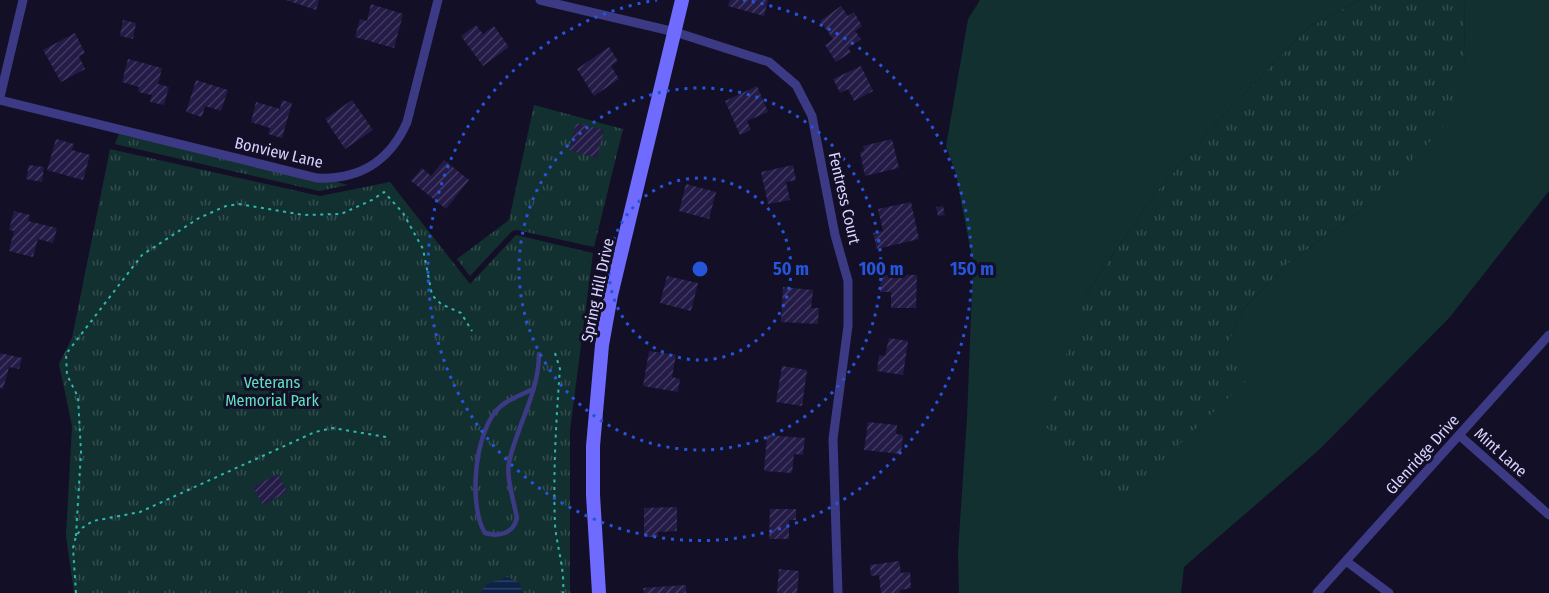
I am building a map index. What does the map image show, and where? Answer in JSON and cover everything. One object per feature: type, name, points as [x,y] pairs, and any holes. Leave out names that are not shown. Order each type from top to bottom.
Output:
[{"type":"main road","name":"Spring Hill Drive","points":[[599,593],[593,495],[593,446],[602,345],[611,295],[682,0]]},
{"type":"street","points":[[0,98],[23,0]]},
{"type":"street","name":"Bonview Lane","points":[[0,98],[317,178],[344,178],[357,174],[381,160],[401,136],[407,122],[438,0]]},
{"type":"street","name":"Fentress Court","points":[[540,0],[675,32],[769,62],[796,85],[812,116],[848,281],[848,326],[833,438],[838,593]]},
{"type":"street","name":"Glenridge Drive","points":[[1317,593],[1549,335]]},
{"type":"street","name":"Mint Lane","points":[[1459,435],[1549,515]]},
{"type":"street","points":[[1346,561],[1389,593]]},
{"type":"lane","points":[[533,389],[500,407],[483,433],[475,468],[479,524],[485,533],[495,536],[509,532],[515,526],[517,518],[508,465],[533,389],[539,369],[539,354]]},
{"type":"path","points":[[76,593],[73,548],[76,536],[81,452],[78,397],[68,375],[66,354],[141,255],[199,219],[226,206],[239,204],[303,215],[342,214],[384,192],[403,213],[423,249],[432,296],[441,304],[461,314],[472,331]]},
{"type":"path","points":[[555,353],[560,369],[554,498],[564,580],[563,593]]},
{"type":"path","points":[[76,536],[93,521],[140,513],[315,432],[333,428],[386,437]]},
{"type":"green space","points":[[980,0],[1360,0],[1309,27],[1219,120],[1154,195],[1084,297],[1226,348],[1244,308],[1287,264],[1366,207],[1465,68],[1464,0],[1549,0],[1549,191],[1450,317],[1320,449],[1184,567],[1181,593],[959,593],[958,552],[967,417],[973,263],[956,174],[946,146],[968,19]]},
{"type":"green space","points":[[1360,0],[1464,0],[1465,68],[1442,129],[1366,207],[1287,264],[1244,308],[1226,348],[1246,381],[1123,498],[1044,425],[1084,297],[1154,195],[1219,120],[1309,27]]},
{"type":"green space","points":[[534,105],[623,129],[594,247],[517,230],[512,231],[470,276],[457,259],[509,220]]},
{"type":"green space","points":[[119,134],[348,185],[319,191],[115,144]]},
{"type":"green space","name":"Veterans Memorial Park","points":[[110,149],[320,196],[390,182],[470,284],[516,235],[593,253],[570,430],[570,593],[74,593],[66,536],[72,426],[59,364],[72,338]]},
{"type":"water","points":[[507,577],[520,583],[522,593],[480,593],[487,584]]},
{"type":"building","points":[[286,0],[319,0],[316,10]]},
{"type":"building","points":[[730,0],[768,0],[764,16],[728,6]]},
{"type":"building","points":[[371,4],[403,14],[394,48],[355,37],[360,19],[367,21]]},
{"type":"building","points":[[841,6],[848,16],[854,12],[862,26],[855,31],[861,39],[848,48],[851,52],[836,62],[825,45],[833,39],[820,21]]},
{"type":"building","points":[[123,20],[136,23],[133,39],[120,36]]},
{"type":"building","points":[[476,25],[483,34],[494,26],[509,47],[483,66],[461,36]]},
{"type":"building","points":[[75,33],[85,53],[79,56],[85,69],[61,82],[43,50]]},
{"type":"building","points":[[609,47],[618,61],[611,66],[619,79],[594,96],[577,69]]},
{"type":"building","points":[[128,59],[162,68],[158,84],[169,87],[164,105],[150,102],[152,95],[138,92],[139,87],[122,82]]},
{"type":"building","points":[[861,66],[873,91],[854,101],[848,89],[840,93],[833,79]]},
{"type":"building","points":[[196,80],[228,90],[221,111],[205,106],[202,117],[186,112]]},
{"type":"building","points":[[757,86],[768,112],[747,121],[751,130],[740,135],[725,101]]},
{"type":"building","points":[[282,100],[292,103],[282,138],[268,134],[270,128],[251,122],[256,102],[280,109]]},
{"type":"building","points":[[352,100],[373,130],[345,149],[325,119]]},
{"type":"building","points":[[576,123],[604,130],[597,158],[569,150]]},
{"type":"building","points":[[56,139],[74,144],[72,150],[90,155],[83,180],[47,170]]},
{"type":"building","points":[[892,139],[899,168],[865,176],[860,152],[864,151],[863,146]]},
{"type":"building","points":[[444,160],[469,180],[446,209],[411,181],[422,168],[431,176]]},
{"type":"building","points":[[29,165],[44,167],[42,182],[26,179]]},
{"type":"building","points":[[793,165],[796,180],[786,182],[790,200],[768,204],[761,172]]},
{"type":"building","points":[[686,184],[716,192],[709,219],[679,211]]},
{"type":"building","points":[[911,202],[919,239],[877,249],[873,233],[883,231],[878,209]]},
{"type":"building","points":[[943,206],[945,215],[938,216],[936,207]]},
{"type":"building","points":[[14,211],[30,215],[28,221],[57,228],[53,243],[38,239],[33,257],[9,251],[14,231],[9,230]]},
{"type":"building","points":[[881,275],[917,275],[916,308],[891,308],[891,292],[880,292]]},
{"type":"building","points":[[667,276],[698,283],[691,311],[660,303]]},
{"type":"building","points":[[783,287],[813,290],[811,308],[819,308],[818,324],[781,322]]},
{"type":"building","points":[[889,338],[908,341],[903,375],[877,371],[879,355],[885,356]]},
{"type":"building","points":[[649,351],[676,355],[672,377],[680,379],[678,392],[643,386]]},
{"type":"building","points":[[0,353],[22,358],[19,369],[9,367],[3,389],[0,388]]},
{"type":"building","points":[[782,366],[807,370],[802,406],[776,402]]},
{"type":"building","points":[[868,422],[897,425],[896,434],[903,435],[901,454],[864,450]]},
{"type":"building","points":[[767,435],[805,438],[803,455],[794,454],[792,473],[764,471]]},
{"type":"building","points":[[278,474],[287,492],[263,505],[253,487]]},
{"type":"building","points":[[677,507],[677,531],[658,532],[658,537],[644,537],[644,508]]},
{"type":"building","points":[[770,509],[796,509],[796,520],[789,520],[789,539],[769,539]]},
{"type":"building","points":[[899,561],[901,573],[910,572],[911,588],[900,590],[900,593],[881,593],[879,575],[871,576],[870,565]]},
{"type":"building","points":[[779,569],[799,571],[797,593],[777,593]]},
{"type":"building","points":[[686,585],[686,593],[644,593],[643,588]]}]
